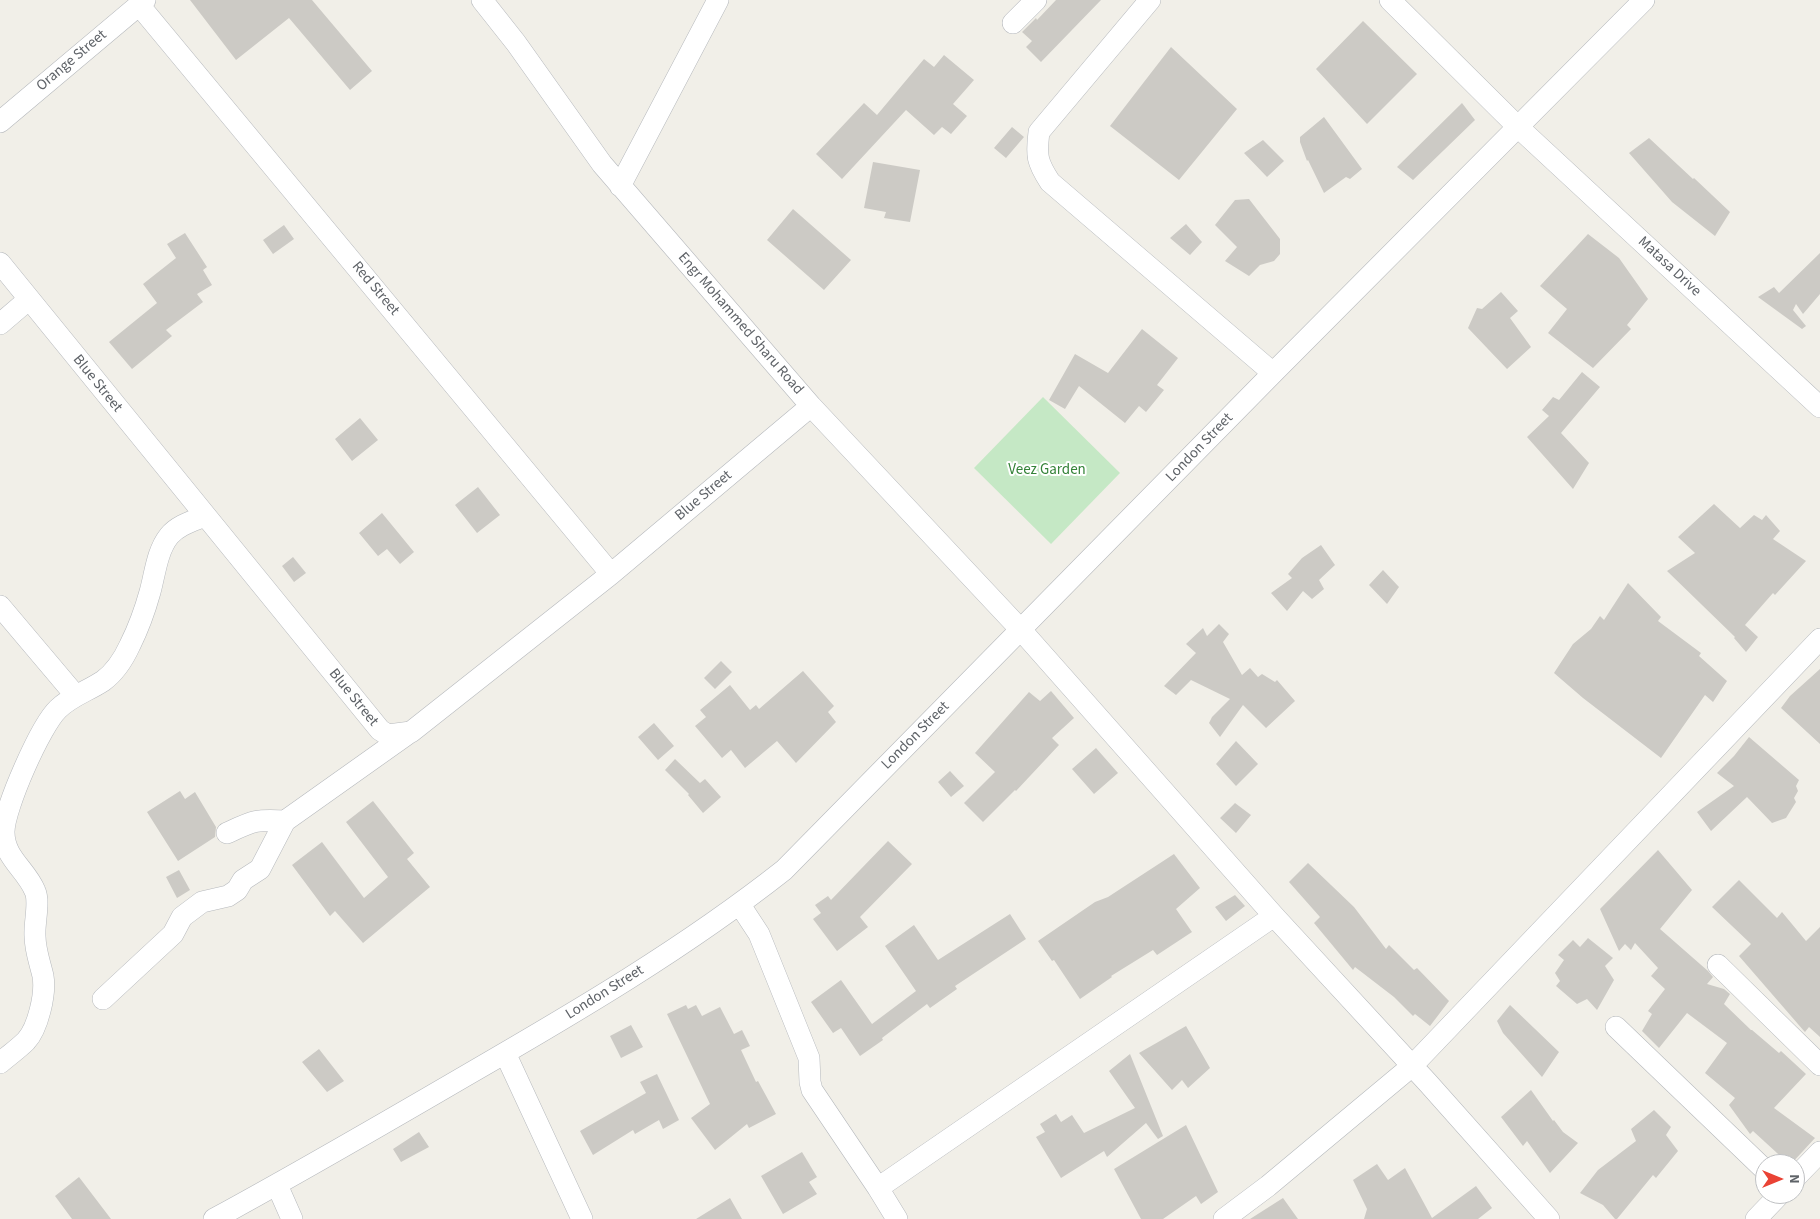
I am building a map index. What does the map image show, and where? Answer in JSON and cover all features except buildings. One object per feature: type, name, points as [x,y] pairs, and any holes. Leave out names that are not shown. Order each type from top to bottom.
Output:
[{"type":"street","name":"Engr Mohammed Sharu Road","points":[[482,0],[516,43],[602,164],[811,406],[1021,630],[1274,916],[1549,1219]]},
{"type":"street","points":[[620,186],[718,0]]},
{"type":"street","points":[[1013,23],[1036,0]]},
{"type":"street","points":[[1150,0],[1039,132],[1037,148],[1039,166],[1050,182],[1273,373]]},
{"type":"street","name":"Matasa Drive","points":[[1390,0],[1518,127],[1820,407]]},
{"type":"street","name":"London Street","points":[[214,1219],[277,1185],[505,1053],[680,946],[784,870],[1273,373],[1644,0]]},
{"type":"street","name":"Orange Street","points":[[0,122],[142,2]]},
{"type":"street","name":"Red Street","points":[[142,2],[611,574]]},
{"type":"street","name":"Blue Street","points":[[0,263],[28,300],[380,730],[388,735],[411,732],[611,574],[811,406]]},
{"type":"street","points":[[0,324],[28,300]]},
{"type":"street","points":[[0,1063],[27,1040],[40,1010],[43,995],[43,978],[35,936],[36,892],[11,858],[6,846],[4,832],[8,809],[47,722],[58,709],[104,680],[118,665],[131,645],[150,594],[162,547],[170,535],[179,527],[205,516]]},
{"type":"street","points":[[0,606],[76,696]]},
{"type":"street","points":[[1224,1219],[1268,1186],[1412,1066],[1820,639]]},
{"type":"street","points":[[103,998],[173,934],[182,917],[202,902],[232,894],[243,880],[260,869],[285,821],[411,732]]},
{"type":"street","points":[[227,833],[262,819],[285,821]]},
{"type":"street","points":[[740,904],[759,934],[809,1058],[812,1090],[878,1188],[896,1219]]},
{"type":"street","points":[[878,1188],[1274,916]]},
{"type":"street","points":[[1718,965],[1820,1065]]},
{"type":"street","points":[[1616,1027],[1755,1160]]},
{"type":"street","points":[[505,1053],[582,1219]]},
{"type":"street","points":[[1805,1168],[1820,1152]]},
{"type":"street","points":[[277,1185],[292,1219]]},
{"type":"street","points":[[1756,1219],[1770,1204]]},
{"type":"green space","name":"Veez Garden","points":[[1043,397],[1120,473],[1051,544],[974,468]]}]
